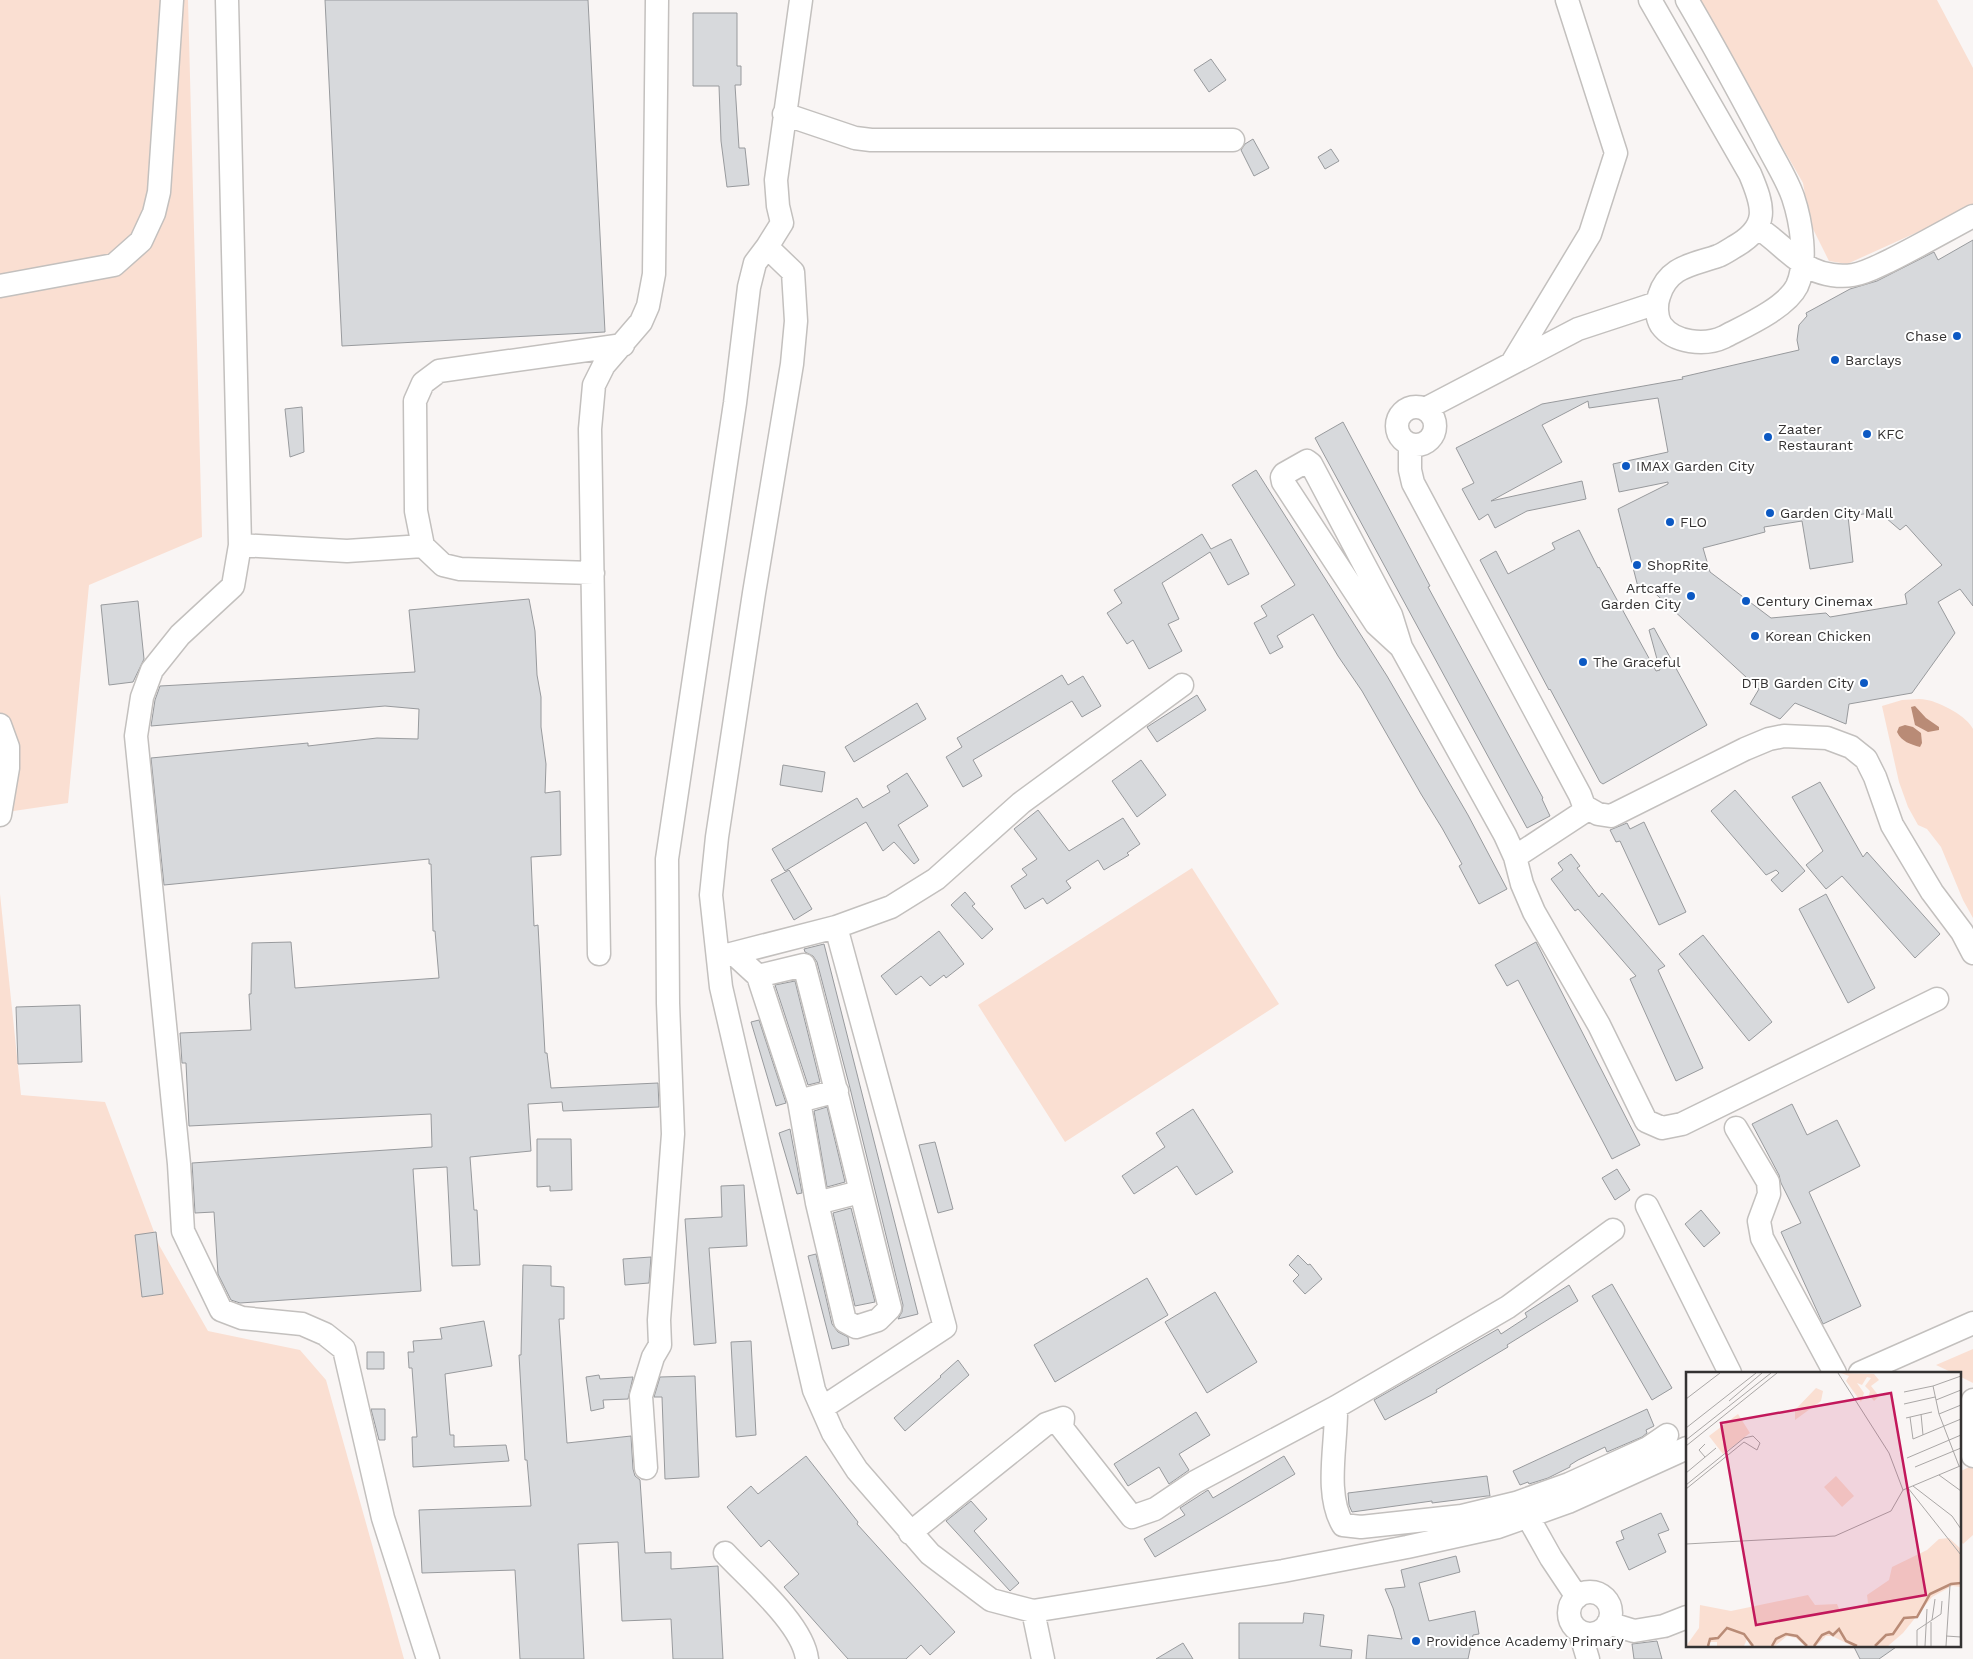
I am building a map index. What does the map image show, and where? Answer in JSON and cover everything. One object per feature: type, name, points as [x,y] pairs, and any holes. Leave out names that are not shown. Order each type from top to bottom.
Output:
[{"type":"street","points":[[0,286],[114,265],[141,241],[154,213],[159,192],[172,0]]},
{"type":"street","points":[[227,0],[240,545],[233,586],[180,635],[152,670],[142,696],[136,736],[179,1164],[183,1231],[221,1310],[242,1318],[302,1324],[326,1334],[344,1349],[383,1518],[428,1659]]},
{"type":"street","points":[[599,954],[590,429],[594,385],[604,366],[623,346],[641,322],[648,306],[654,274],[657,0]]},
{"type":"street","points":[[1512,363],[1590,234],[1616,153],[1567,0]]},
{"type":"street","points":[[1650,0],[1750,174],[1759,194],[1762,212],[1758,228],[1748,239],[1719,256],[1678,270],[1662,286],[1657,303],[1660,324],[1670,333],[1686,341],[1702,342],[1721,338],[1767,315],[1791,295],[1797,286],[1802,263],[1802,236],[1792,196],[1722,59],[1687,0]]},
{"type":"street","points":[[646,1468],[641,1396],[653,1357],[660,1345],[659,1320],[673,1134],[668,1003],[667,859],[734,412],[749,287],[755,263],[782,223],[778,206],[776,180],[799,1]]},
{"type":"street","points":[[1681,54],[1708,36]]},
{"type":"street","points":[[784,114],[855,138],[871,140],[1233,140]]},
{"type":"street","points":[[1758,228],[1772,237],[1802,263],[1822,273],[1853,275],[1870,270],[1973,216]]},
{"type":"street","points":[[767,246],[793,272],[796,321],[780,448],[754,593],[717,837],[711,895],[726,956],[721,987],[814,1390],[833,1433],[857,1470],[930,1554],[991,1600],[1033,1611],[1283,1571],[1498,1527],[1568,1502],[1686,1448]]},
{"type":"street","points":[[1657,303],[1578,329],[1425,410],[1419,408],[1407,410],[1399,418],[1398,424],[1400,436],[1410,444],[1410,470],[1413,483],[1584,806],[1598,814],[1611,816],[1769,739],[1784,736],[1827,738],[1851,747],[1866,759],[1875,777],[1892,825],[1932,892],[1962,932],[1973,953]]},
{"type":"street","points":[[593,573],[460,569],[443,565],[423,546],[416,511],[415,401],[423,383],[439,371],[623,346]]},
{"type":"street","points":[[1402,647],[1376,624],[1283,482],[1284,474],[1307,461],[1311,464],[1391,615],[1402,647],[1505,835],[1515,857],[1522,884],[1534,912],[1599,1025],[1646,1121],[1662,1128],[1682,1124],[1937,999]]},
{"type":"street","points":[[240,545],[347,551],[423,546]]},
{"type":"street","points":[[726,956],[836,927],[891,907],[936,879],[1021,803],[1182,685]]},
{"type":"street","points":[[0,726],[8,747],[8,768],[0,815]]},
{"type":"street","points":[[1515,857],[1588,809]]},
{"type":"street","points":[[822,1408],[945,1327],[836,927]]},
{"type":"street","points":[[726,956],[758,976],[799,1101],[817,1204],[845,1321],[856,1327],[878,1320],[890,1308],[860,1192],[838,1091],[804,965],[758,976]]},
{"type":"street","points":[[799,1101],[838,1091]]},
{"type":"street","points":[[1736,1128],[1768,1182],[1769,1194],[1759,1221],[1762,1238],[1834,1372]]},
{"type":"street","points":[[817,1204],[860,1192]]},
{"type":"street","points":[[1647,1206],[1730,1372]]},
{"type":"street","points":[[910,1533],[1046,1424],[1063,1418],[1062,1428],[1132,1517],[1155,1509],[1195,1482],[1336,1407],[1508,1307],[1613,1230]]},
{"type":"street","points":[[1862,1372],[1973,1323]]},
{"type":"street","points":[[1973,1400],[1969,1421],[1973,1456]]},
{"type":"street","points":[[1336,1407],[1337,1428],[1332,1494],[1337,1515],[1343,1525],[1360,1527],[1462,1516],[1516,1503],[1578,1480],[1648,1448],[1667,1435]]},
{"type":"street","points":[[1528,1517],[1551,1558],[1577,1597]]},
{"type":"street","points":[[725,1553],[792,1624],[806,1651],[807,1659]]},
{"type":"street","points":[[1580,1632],[1596,1633],[1608,1623],[1610,1607],[1600,1594],[1584,1593],[1571,1603],[1569,1611],[1570,1619],[1580,1632],[1588,1659]]},
{"type":"street","points":[[1033,1611],[1043,1659]]},
{"type":"street","points":[[1608,1623],[1634,1631],[1664,1626],[1686,1617]]},
{"type":"shaded area","points":[[0,0],[188,0],[202,537],[89,585],[68,803],[0,813]]},
{"type":"shaded area","points":[[1698,0],[1937,0],[1973,68],[1973,207],[1847,264],[1829,261],[1810,223],[1803,183]]},
{"type":"shaded area","points":[[1924,699],[1933,701],[1960,715],[1973,729],[1973,918],[1963,900],[1941,847],[1927,829],[1918,825],[1908,807],[1899,782],[1882,706],[1902,700]]},
{"type":"shaded area","points":[[1915,706],[1926,718],[1939,727],[1939,730],[1928,732],[1915,725],[1911,707]]},
{"type":"shaded area","points":[[1905,725],[1913,727],[1921,733],[1922,743],[1920,747],[1901,738],[1897,732],[1899,727]]},
{"type":"shaded area","points":[[1192,868],[1279,1004],[1065,1142],[978,1005]]},
{"type":"shaded area","points":[[0,894],[21,1095],[105,1102],[159,1245],[208,1331],[300,1350],[326,1380],[404,1659],[0,1659]]},
{"type":"shaded area","points":[[1973,1349],[1973,1383],[1960,1376],[1960,1372],[1951,1372],[1936,1365]]},
{"type":"shaded area","points":[[1973,1465],[1973,1535],[1963,1544],[1960,1540],[1960,1472]]},
{"type":"building","points":[[325,0],[588,0],[605,332],[342,346]]},
{"type":"building","points":[[693,13],[737,13],[737,66],[741,66],[741,85],[735,85],[739,148],[745,148],[749,185],[727,187],[721,141],[719,86],[693,86]]},
{"type":"building","points":[[1211,59],[1226,80],[1209,92],[1194,70]]},
{"type":"building","points":[[1253,139],[1269,168],[1254,176],[1241,150],[1245,144]]},
{"type":"building","points":[[1331,149],[1339,161],[1325,169],[1318,157]]},
{"type":"building","points":[[1973,240],[1973,606],[1960,589],[1938,602],[1955,633],[1912,693],[1849,704],[1846,724],[1795,703],[1780,719],[1750,704],[1759,689],[1646,585],[1638,587],[1618,509],[1668,484],[1668,482],[1619,492],[1613,464],[1668,452],[1658,398],[1589,408],[1588,401],[1542,425],[1562,462],[1491,501],[1582,481],[1586,499],[1527,511],[1495,528],[1488,514],[1479,520],[1462,489],[1474,483],[1456,448],[1542,404],[1683,379],[1682,377],[1799,350],[1797,340],[1799,325],[1807,316],[1806,313],[1850,289],[1877,281],[1934,252],[1938,260]],"holes":[[[1879,512],[1900,530],[1906,525],[1942,565],[1905,594],[1907,604],[1830,617],[1826,613],[1771,618],[1710,572],[1703,548],[1765,532],[1764,527],[1802,521],[1810,569],[1853,562],[1848,516]]]},
{"type":"building","points":[[302,407],[304,452],[290,457],[285,409]]},
{"type":"building","points":[[1343,422],[1430,586],[1428,587],[1543,798],[1550,816],[1527,828],[1315,438]]},
{"type":"building","points":[[1256,470],[1387,676],[1468,815],[1507,889],[1479,904],[1459,866],[1462,864],[1442,828],[1362,691],[1313,614],[1277,636],[1283,647],[1270,654],[1254,623],[1267,616],[1261,606],[1295,585],[1232,485]]},
{"type":"building","points":[[1579,530],[1598,568],[1656,671],[1660,670],[1649,630],[1654,628],[1707,725],[1603,784],[1600,782],[1549,690],[1480,560],[1496,551],[1508,574],[1555,549],[1552,543]]},
{"type":"building","points":[[1202,534],[1211,549],[1231,539],[1249,574],[1228,585],[1210,552],[1162,583],[1179,619],[1168,624],[1182,651],[1149,669],[1133,640],[1127,644],[1107,613],[1122,603],[1114,590]]},
{"type":"building","points":[[529,599],[535,631],[537,675],[541,697],[541,727],[546,764],[545,793],[560,791],[561,855],[531,857],[534,926],[538,925],[545,1053],[547,1053],[551,1088],[658,1083],[659,1107],[563,1111],[562,1102],[528,1104],[531,1151],[470,1157],[474,1210],[477,1210],[480,1265],[452,1266],[447,1167],[413,1169],[421,1291],[240,1303],[231,1300],[218,1274],[214,1212],[195,1213],[192,1163],[432,1147],[431,1114],[189,1126],[186,1063],[182,1063],[180,1033],[251,1030],[249,994],[251,994],[252,943],[291,942],[295,988],[439,978],[435,931],[433,931],[431,864],[429,864],[429,859],[164,885],[151,758],[308,743],[308,746],[377,738],[418,739],[419,709],[385,706],[151,726],[155,700],[160,686],[415,672],[409,610]]},
{"type":"building","points":[[138,601],[144,659],[133,682],[109,685],[101,605]]},
{"type":"building","points":[[1062,675],[1068,685],[1083,676],[1101,706],[1082,717],[1072,701],[973,760],[982,776],[963,787],[946,757],[962,747],[957,738]]},
{"type":"building","points":[[1197,695],[1206,710],[1157,742],[1147,727]]},
{"type":"building","points":[[917,703],[926,719],[854,762],[845,747]]},
{"type":"building","points":[[1141,760],[1166,795],[1137,817],[1112,781]]},
{"type":"building","points":[[783,765],[825,772],[822,792],[780,785]]},
{"type":"building","points":[[907,773],[928,806],[898,825],[919,860],[914,864],[894,842],[883,851],[866,822],[785,871],[772,849],[857,798],[863,808],[890,792],[887,786]]},
{"type":"building","points":[[1820,782],[1863,857],[1867,852],[1940,934],[1915,958],[1842,876],[1826,889],[1806,865],[1823,851],[1792,797]]},
{"type":"building","points":[[1735,790],[1805,871],[1782,892],[1771,880],[1779,873],[1776,870],[1766,875],[1711,811]]},
{"type":"building","points":[[1038,810],[1069,851],[1123,818],[1140,844],[1127,853],[1129,855],[1104,870],[1098,860],[1066,881],[1071,888],[1047,904],[1043,898],[1025,909],[1011,886],[1027,875],[1022,869],[1037,859],[1014,829]]},
{"type":"building","points":[[1644,822],[1686,912],[1659,925],[1620,841],[1616,842],[1610,830],[1627,823],[1630,829]]},
{"type":"building","points":[[1571,854],[1580,866],[1577,868],[1599,897],[1602,893],[1665,966],[1658,970],[1703,1068],[1676,1081],[1630,979],[1636,976],[1578,909],[1575,911],[1551,879],[1563,870],[1558,863]]},
{"type":"building","points":[[789,870],[812,909],[794,920],[771,880]]},
{"type":"building","points":[[965,892],[975,904],[972,906],[993,929],[982,939],[951,905]]},
{"type":"building","points":[[1826,894],[1875,988],[1848,1003],[1799,909]]},
{"type":"building","points":[[939,931],[964,964],[946,978],[944,975],[930,986],[921,976],[896,995],[881,976]]},
{"type":"building","points":[[1703,935],[1772,1022],[1749,1041],[1679,954]]},
{"type":"building","points":[[1536,942],[1640,1145],[1612,1159],[1518,980],[1507,986],[1495,965]]},
{"type":"building","points":[[824,944],[918,1314],[898,1319],[903,1305],[850,1088],[817,962],[804,949]]},
{"type":"building","points":[[795,981],[820,1082],[808,1085],[775,985]]},
{"type":"building","points":[[80,1005],[82,1062],[18,1064],[16,1007]]},
{"type":"building","points":[[759,1020],[786,1103],[776,1106],[751,1022]]},
{"type":"building","points":[[1792,1104],[1807,1135],[1837,1120],[1860,1166],[1809,1192],[1861,1306],[1823,1324],[1781,1232],[1801,1223],[1781,1183],[1779,1175],[1752,1124]]},
{"type":"building","points":[[827,1107],[845,1182],[827,1187],[814,1111]]},
{"type":"building","points":[[1193,1109],[1233,1172],[1196,1195],[1177,1166],[1134,1194],[1122,1176],[1165,1147],[1156,1133]]},
{"type":"building","points":[[790,1129],[802,1193],[797,1194],[779,1133]]},
{"type":"building","points":[[537,1139],[571,1139],[572,1190],[550,1191],[550,1186],[537,1187]]},
{"type":"building","points":[[935,1142],[953,1209],[938,1213],[919,1145]]},
{"type":"building","points":[[1617,1169],[1630,1190],[1615,1200],[1602,1178]]},
{"type":"building","points":[[744,1185],[747,1246],[709,1248],[716,1343],[694,1345],[685,1219],[722,1217],[721,1186]]},
{"type":"building","points":[[851,1208],[875,1302],[855,1306],[833,1213]]},
{"type":"building","points":[[1701,1210],[1720,1233],[1704,1247],[1685,1224]]},
{"type":"building","points":[[156,1232],[163,1294],[142,1297],[135,1235]]},
{"type":"building","points":[[816,1254],[832,1324],[838,1332],[848,1337],[849,1345],[832,1349],[808,1256]]},
{"type":"building","points":[[1298,1255],[1308,1265],[1310,1264],[1322,1279],[1305,1294],[1293,1281],[1299,1275],[1289,1265]]},
{"type":"building","points":[[651,1257],[649,1283],[625,1285],[623,1259]]},
{"type":"building","points":[[523,1265],[551,1266],[551,1286],[564,1287],[564,1319],[559,1319],[567,1443],[631,1436],[633,1469],[635,1476],[640,1480],[645,1553],[671,1552],[671,1569],[718,1566],[723,1659],[673,1659],[671,1619],[622,1621],[618,1542],[578,1544],[584,1659],[520,1659],[515,1570],[422,1573],[419,1510],[531,1506],[527,1460],[525,1460],[519,1355],[521,1355]]},
{"type":"building","points":[[1147,1278],[1168,1315],[1055,1382],[1034,1345]]},
{"type":"building","points":[[1612,1284],[1672,1388],[1652,1400],[1592,1296]]},
{"type":"building","points":[[1569,1285],[1578,1301],[1507,1345],[1508,1347],[1436,1390],[1437,1392],[1385,1420],[1374,1400],[1498,1329],[1501,1334],[1527,1317],[1525,1313]]},
{"type":"building","points":[[1215,1292],[1257,1362],[1207,1393],[1165,1322]]},
{"type":"building","points":[[484,1321],[492,1366],[445,1374],[450,1435],[454,1435],[454,1447],[506,1445],[509,1461],[413,1467],[412,1437],[417,1437],[412,1368],[409,1368],[408,1352],[414,1352],[413,1341],[442,1339],[440,1328]]},
{"type":"building","points":[[751,1341],[756,1435],[736,1437],[731,1342]]},
{"type":"building","points":[[367,1352],[384,1352],[384,1369],[367,1369]]},
{"type":"building","points":[[958,1360],[969,1375],[905,1431],[894,1418]]},
{"type":"building","points":[[599,1375],[600,1379],[633,1377],[628,1399],[603,1400],[604,1408],[591,1411],[586,1377]]},
{"type":"building","points":[[695,1376],[699,1477],[665,1479],[662,1397],[654,1397],[660,1377]]},
{"type":"building","points":[[371,1409],[385,1409],[385,1440],[379,1440]]},
{"type":"building","points":[[1647,1409],[1654,1426],[1646,1430],[1647,1433],[1642,1437],[1607,1452],[1605,1447],[1548,1478],[1520,1485],[1513,1471]]},
{"type":"building","points":[[1196,1412],[1210,1435],[1179,1454],[1189,1470],[1169,1484],[1159,1467],[1128,1486],[1114,1464]]},
{"type":"building","points":[[806,1456],[858,1522],[857,1524],[955,1632],[930,1655],[921,1645],[906,1659],[848,1659],[784,1587],[799,1574],[769,1540],[761,1547],[727,1507],[751,1486],[758,1494]]},
{"type":"building","points":[[1284,1456],[1295,1474],[1155,1557],[1144,1539],[1185,1515],[1180,1508],[1208,1490],[1213,1498]]},
{"type":"building","points":[[1487,1476],[1490,1496],[1432,1503],[1432,1501],[1352,1512],[1349,1505],[1348,1493]]},
{"type":"building","points":[[971,1501],[987,1519],[974,1531],[1019,1583],[1010,1591],[946,1521]]},
{"type":"building","points":[[1661,1513],[1669,1530],[1658,1534],[1666,1552],[1629,1570],[1616,1542],[1624,1539],[1621,1531]]},
{"type":"building","points":[[1456,1556],[1460,1572],[1419,1583],[1429,1621],[1475,1611],[1479,1634],[1473,1635],[1468,1659],[1366,1659],[1368,1635],[1402,1639],[1385,1589],[1405,1587],[1401,1570]]},
{"type":"building","points":[[1304,1613],[1324,1615],[1320,1646],[1352,1650],[1351,1659],[1239,1659],[1239,1623],[1303,1623]]},
{"type":"building","points":[[1657,1641],[1662,1659],[1634,1659],[1632,1644]]},
{"type":"building","points":[[1183,1643],[1193,1659],[1156,1659]]},
{"type":"building","points":[[1854,1646],[1898,1646],[1879,1659],[1860,1659]]},
{"type":"place","name":"Chase","points":[[1957,336]]},
{"type":"place","name":"Barclays","points":[[1835,360]]},
{"type":"place","name":"KFC","points":[[1867,434]]},
{"type":"place","name":"Zaater Restaurant","points":[[1768,437]]},
{"type":"place","name":"IMAX Garden City","points":[[1626,466]]},
{"type":"place","name":"Garden City Mall","points":[[1770,513]]},
{"type":"place","name":"FLO","points":[[1670,522]]},
{"type":"place","name":"ShopRite","points":[[1637,565]]},
{"type":"place","name":"Artcaffe Garden City","points":[[1691,596]]},
{"type":"place","name":"Century Cinemax","points":[[1746,601]]},
{"type":"place","name":"Korean Chicken","points":[[1755,636]]},
{"type":"place","name":"The Graceful","points":[[1583,662]]},
{"type":"place","name":"DTB Garden City","points":[[1864,683]]},
{"type":"place","name":"Providence Academy Primary","points":[[1416,1641]]}]
